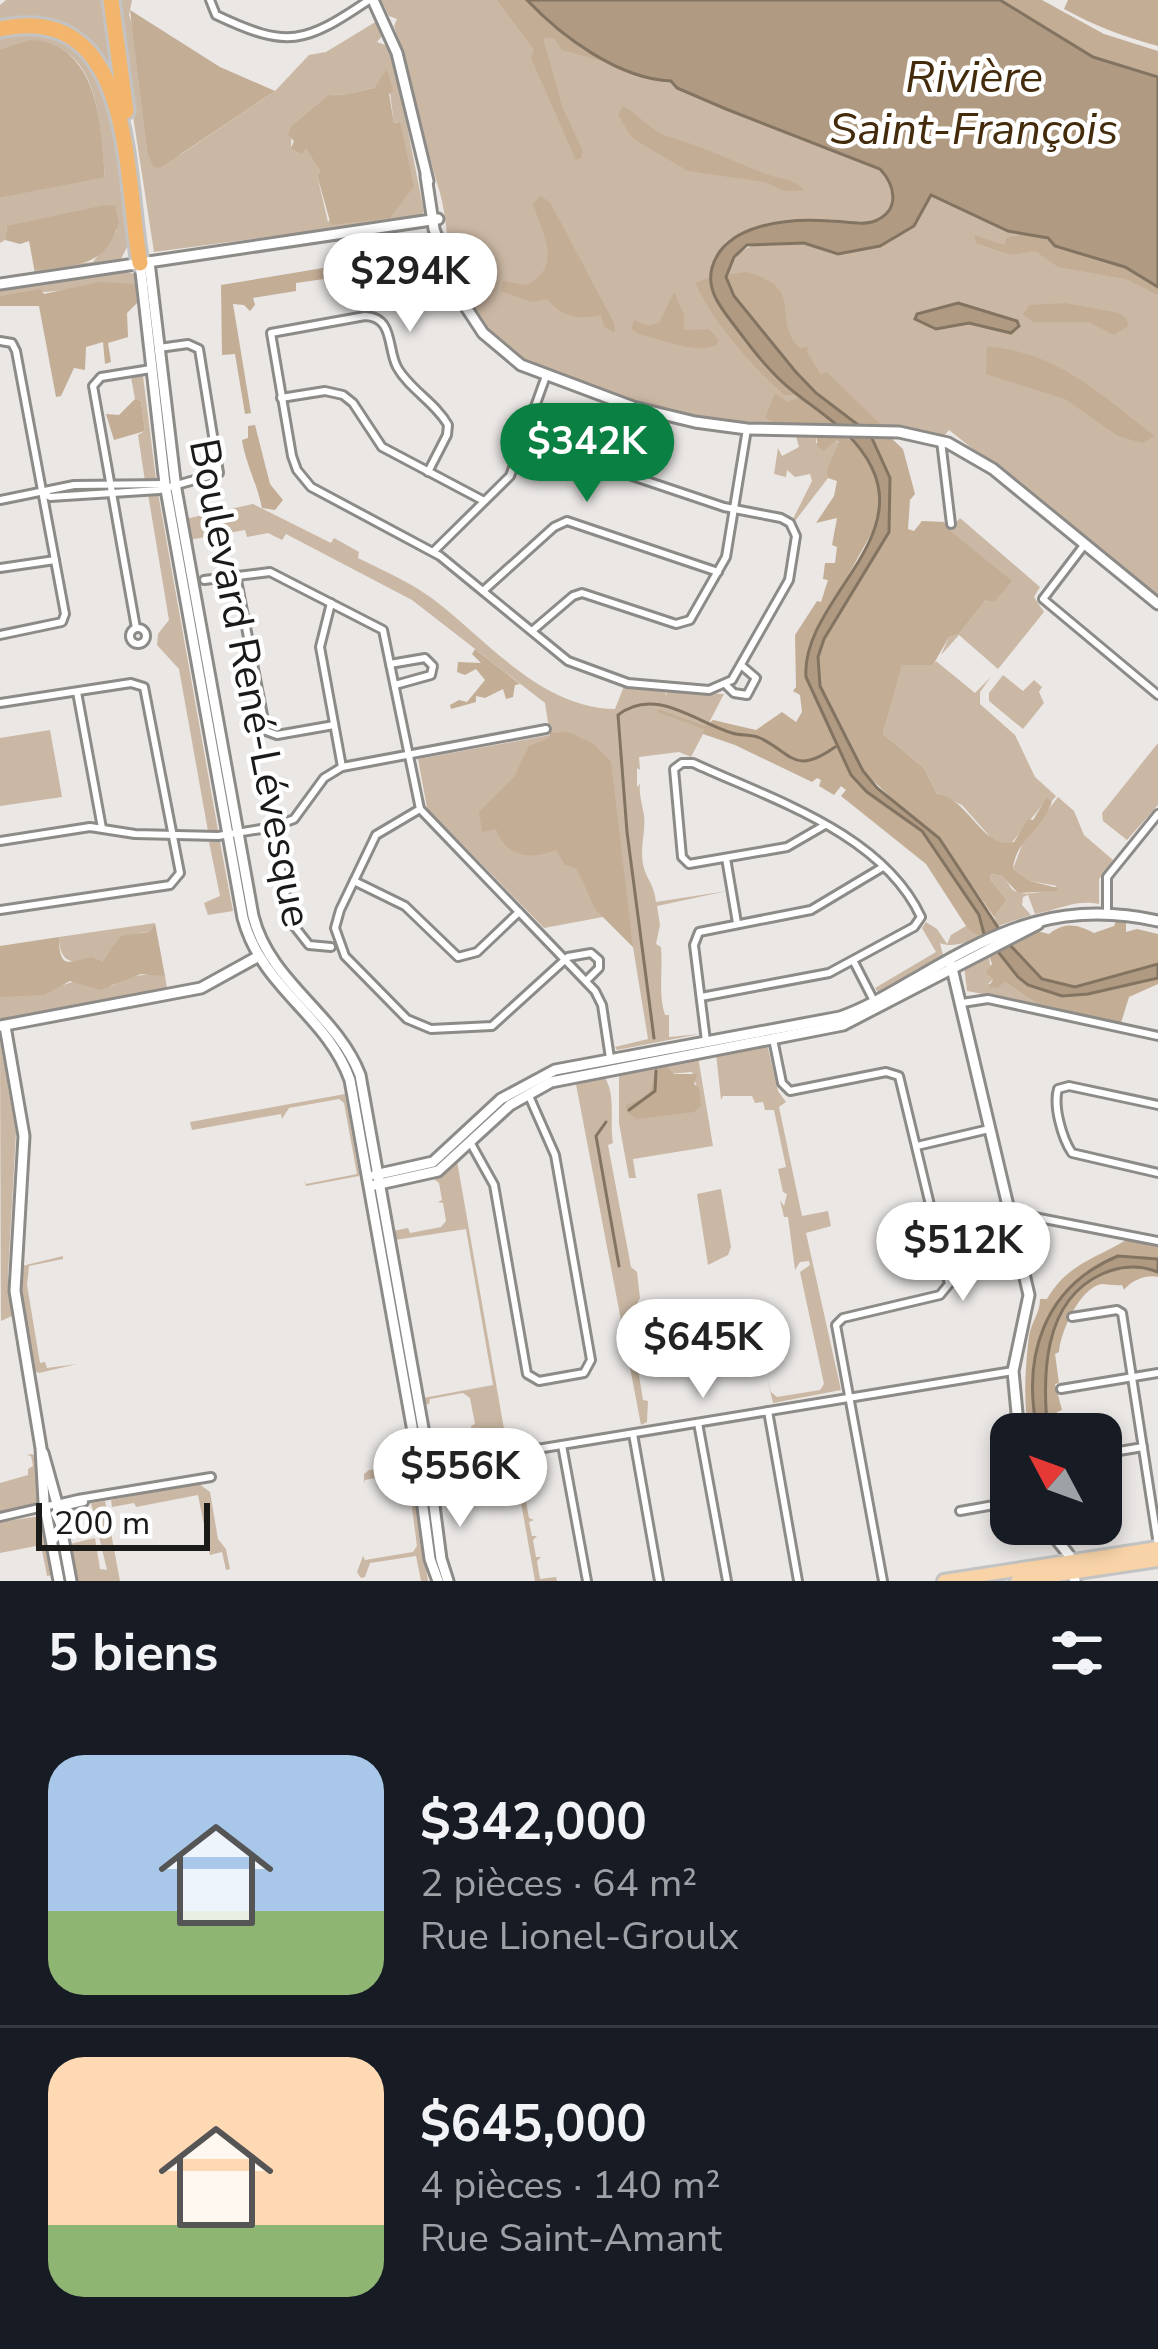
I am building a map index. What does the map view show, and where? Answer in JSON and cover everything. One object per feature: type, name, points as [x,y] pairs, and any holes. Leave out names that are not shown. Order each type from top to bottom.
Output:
[{"type":"highway","points":[[111,0],[144,263]]},
{"type":"highway","points":[[0,29],[30,23],[58,26],[85,41],[101,60],[121,134],[144,263]]},
{"type":"main road","points":[[1123,1559],[1158,1546]]},
{"type":"main road","points":[[1017,1581],[1123,1559],[1158,1560]]},
{"type":"main road","points":[[944,1581],[1073,1572]]},
{"type":"street","points":[[210,0],[216,15],[267,38],[318,33],[371,0],[397,53],[435,219],[458,295],[483,333],[515,361],[545,376],[666,416],[747,429],[885,431],[941,441],[983,462],[1158,604]]},
{"type":"street","points":[[0,284],[435,219]]},
{"type":"street","name":"Boulevard René-Lévesque","points":[[144,263],[159,348],[169,485]]},
{"type":"street","name":"Boulevard René-Lévesque","points":[[144,263],[151,369],[233,835],[243,918],[262,955],[342,1060],[352,1089],[374,1180],[448,1581]]},
{"type":"street","points":[[428,472],[447,435],[447,423],[397,368],[380,320],[365,316],[273,331],[270,341],[294,464],[307,483],[433,552],[565,659],[628,683],[709,690],[726,685],[742,666],[790,578],[796,536],[790,523],[734,510],[525,440]]},
{"type":"street","points":[[0,341],[12,343],[64,613],[62,622],[54,627],[0,635]]},
{"type":"street","points":[[0,500],[211,478],[221,468],[199,349],[188,344],[159,348]]},
{"type":"street","points":[[136,628],[94,382],[151,369]]},
{"type":"street","points":[[433,552],[510,476],[545,376]]},
{"type":"street","points":[[281,398],[325,391],[343,395],[382,447],[484,501]]},
{"type":"street","points":[[532,632],[582,593],[682,624],[695,615],[727,554],[747,429]]},
{"type":"street","points":[[941,441],[951,524]]},
{"type":"street","points":[[483,591],[554,527],[568,521],[718,572]]},
{"type":"street","points":[[1085,544],[1044,601],[1157,693]]},
{"type":"street","points":[[0,568],[55,560]]},
{"type":"street","points":[[204,580],[259,571],[275,574],[383,630],[420,809],[586,982],[601,1002],[611,1063]]},
{"type":"street","points":[[236,575],[267,732],[277,736],[334,725]]},
{"type":"street","points":[[332,603],[320,643],[342,767]]},
{"type":"street","points":[[390,664],[422,658],[433,666],[426,679],[394,685]]},
{"type":"street","points":[[726,685],[734,693],[747,695],[756,678],[742,666]]},
{"type":"street","points":[[0,703],[137,683],[147,692],[180,874],[169,885],[0,910]]},
{"type":"street","points":[[77,692],[102,828]]},
{"type":"street","points":[[0,841],[102,828],[233,835],[273,827],[294,819],[324,778],[342,767],[546,729]]},
{"type":"street","points":[[701,997],[824,975],[922,919],[883,867],[825,825],[693,763],[674,769],[685,862],[692,865],[787,847],[825,825]]},
{"type":"street","points":[[420,809],[378,833],[335,922],[338,944],[368,980],[417,1025],[434,1029],[495,1025],[565,959],[577,954],[596,956],[599,968],[586,982]]},
{"type":"street","points":[[1106,914],[1108,874],[1158,814]]},
{"type":"street","points":[[273,827],[292,926],[307,944],[331,947]]},
{"type":"street","points":[[726,858],[737,923]]},
{"type":"street","points":[[706,1046],[694,944],[699,932],[812,910],[883,867]]},
{"type":"street","points":[[354,881],[404,905],[458,957],[477,952],[519,912]]},
{"type":"street","points":[[374,1180],[434,1162],[494,1105],[525,1089],[611,1063],[843,1025],[989,942],[1047,920],[1106,914],[1158,921]]},
{"type":"street","points":[[65,1579],[15,1285],[23,1136],[2,1026],[201,988],[262,955]]},
{"type":"street","points":[[854,962],[877,1005]]},
{"type":"street","points":[[951,963],[1030,1299],[1013,1371],[1017,1413]]},
{"type":"street","points":[[962,1003],[988,999],[1158,1036]]},
{"type":"street","points":[[772,1035],[782,1083],[790,1091],[886,1072],[897,1074],[948,1288],[940,1295],[838,1322],[836,1330],[883,1581]]},
{"type":"street","points":[[1158,1105],[1073,1087],[1061,1088],[1055,1096],[1072,1153],[1158,1173]]},
{"type":"street","points":[[374,1180],[434,1173],[525,1089]]},
{"type":"street","points":[[470,1142],[495,1188],[527,1374],[539,1381],[584,1372],[591,1360],[556,1160],[525,1089]]},
{"type":"street","points":[[916,1146],[991,1128]]},
{"type":"street","points":[[1012,1218],[1029,1216],[1158,1241]]},
{"type":"street","points":[[1072,1317],[1120,1310],[1158,1546]]},
{"type":"street","points":[[422,1456],[518,1452],[1013,1371]]},
{"type":"street","points":[[1060,1389],[1158,1373]]},
{"type":"street","points":[[768,1411],[798,1581]]},
{"type":"street","points":[[698,1423],[727,1581]]},
{"type":"street","points":[[633,1434],[658,1581]]},
{"type":"street","points":[[562,1445],[586,1581]]},
{"type":"street","points":[[1122,1450],[1143,1447]]},
{"type":"street","name":"Boulevard René-Lévesque","points":[[422,1456],[430,1556],[438,1581]]},
{"type":"street","points":[[0,1517],[211,1477]]},
{"type":"street","points":[[960,1511],[990,1506]]},
{"type":"street","points":[[1057,1545],[1073,1572]]},
{"type":"shaded area","points":[[6,0],[108,0],[123,111],[105,67],[82,37],[49,22],[0,26],[0,5]]},
{"type":"shaded area","points":[[115,0],[132,0],[129,15],[180,155],[275,91],[309,55],[326,52],[377,21],[383,35],[377,42],[388,46],[395,65],[424,212],[418,217],[154,252]],"holes":[[[387,70],[394,123],[399,122],[328,222],[320,171],[306,147],[291,147],[292,125],[328,95],[374,88]]]},
{"type":"shaded area","points":[[381,0],[527,0],[575,40],[611,59],[880,169],[893,198],[883,217],[862,223],[793,221],[745,232],[725,243],[710,273],[766,366],[838,426],[740,422],[651,406],[545,370],[492,336],[457,281],[440,193],[394,26],[397,19],[389,16]]},
{"type":"shaded area","points":[[497,0],[527,0],[560,32],[601,55],[599,60],[562,50],[554,38],[543,38],[562,106],[583,152],[581,158],[576,160],[531,58],[534,50]]},
{"type":"shaded area","points":[[1000,0],[1042,0],[1104,34],[1158,51],[1158,77],[1093,57]]},
{"type":"shaded area","points":[[1068,0],[1158,0],[1158,46],[1110,31],[1064,9]]},
{"type":"shaded area","points":[[130,10],[220,67],[275,91],[160,168],[154,167],[148,155]]},
{"type":"shaded area","points":[[53,29],[101,70],[130,241],[121,259],[34,272],[34,268],[93,262],[117,230],[7,226],[0,243],[0,198],[105,176],[94,97],[73,58],[56,47],[32,43],[0,49],[0,34]]},
{"type":"shaded area","points":[[31,40],[53,45],[83,71],[97,111],[105,177],[0,198],[0,49]]},
{"type":"shaded area","points":[[387,69],[394,123],[400,122],[414,186],[390,218],[331,225],[317,175],[320,171],[306,148],[302,154],[291,148],[294,141],[288,135],[292,125],[328,95],[374,88]]},
{"type":"shaded area","points":[[623,106],[663,135],[791,181],[804,190],[785,191],[764,182],[688,171],[632,138],[618,115]]},
{"type":"shaded area","points":[[931,194],[1158,287],[1158,596],[949,430],[943,437],[906,428],[861,426],[816,393],[762,334],[726,276],[735,257],[749,247],[769,243],[878,247],[902,232]]},
{"type":"shaded area","points":[[540,196],[550,202],[615,333],[604,327],[601,315],[571,316],[547,299],[531,302],[501,291],[503,281],[526,285],[545,269],[545,237],[533,204]]},
{"type":"shaded area","points":[[115,206],[119,222],[106,248],[89,261],[40,270],[34,268],[29,241],[5,240],[7,226]]},
{"type":"shaded area","points":[[974,235],[1004,245],[1007,238],[1039,236],[1056,246],[1125,267],[1158,287],[1158,295],[1126,279],[1058,267],[1035,251],[1011,255],[976,243]]},
{"type":"shaded area","points":[[341,265],[342,285],[326,287],[324,279],[296,283],[296,291],[253,298],[250,311],[233,304],[251,413],[245,414],[235,354],[222,355],[221,285]]},
{"type":"shaded area","points":[[746,272],[777,287],[791,337],[800,348],[808,347],[821,375],[826,372],[885,427],[863,426],[842,413],[781,355],[732,290],[727,275]]},
{"type":"shaded area","points":[[135,274],[136,284],[0,296],[0,291]]},
{"type":"shaded area","points":[[710,277],[716,302],[745,343],[794,395],[784,395],[723,328],[695,283]]},
{"type":"shaded area","points":[[99,282],[136,284],[137,303],[127,313],[128,337],[108,343],[111,362],[105,364],[103,342],[86,347],[85,370],[74,368],[61,396],[56,397],[39,306],[0,306],[0,296],[40,289],[44,294]]},
{"type":"shaded area","points":[[674,292],[684,314],[684,330],[709,329],[719,340],[717,345],[688,347],[631,329],[634,320],[648,326],[659,323]]},
{"type":"shaded area","points":[[1065,303],[1119,313],[1128,326],[1114,335],[1089,322],[1033,322],[1023,314],[1030,305]]},
{"type":"shaded area","points":[[987,347],[1012,350],[1057,366],[1155,436],[1142,443],[1118,436],[1065,399],[986,374]]},
{"type":"shaded area","points":[[143,376],[156,479],[145,481],[138,435],[145,431],[141,401],[135,399],[131,377]]},
{"type":"shaded area","points":[[775,393],[787,402],[801,397],[838,426],[765,418]]},
{"type":"shaded area","points":[[135,399],[141,401],[145,431],[114,440],[106,414],[119,415]]},
{"type":"shaded area","points":[[255,425],[270,484],[283,500],[275,510],[262,508],[244,449],[248,426]]},
{"type":"shaded area","points":[[796,436],[840,444],[828,478],[795,521],[812,481],[810,474],[795,477],[787,470],[786,477],[774,474],[778,448],[782,456],[799,447]]},
{"type":"shaded area","points":[[816,436],[845,436],[855,444],[875,475],[879,499],[876,525],[819,628],[805,666],[806,677],[851,775],[922,831],[979,915],[984,933],[979,936],[968,929],[926,864],[841,796],[846,790],[841,786],[834,795],[819,786],[817,778],[812,782],[658,712],[705,726],[713,720],[756,730],[782,712],[796,722],[802,712],[800,695],[793,691],[795,635],[817,601],[821,602],[828,580],[823,579],[825,563],[835,563],[837,547],[832,545],[837,518],[816,523],[834,496],[837,481],[828,478],[827,470],[839,442],[824,451]]},
{"type":"shaded area","points":[[871,436],[890,437],[903,449],[915,494],[910,500],[908,529],[914,531],[922,521],[944,522],[1012,581],[994,602],[986,600],[959,634],[949,637],[933,665],[902,665],[883,734],[924,768],[937,794],[958,804],[984,832],[1003,843],[1014,842],[1047,797],[1052,801],[1019,850],[1013,869],[1030,881],[1058,888],[1018,893],[1002,876],[991,874],[1007,900],[994,917],[950,854],[863,771],[820,685],[818,657],[824,640],[889,532],[890,478]]},
{"type":"shaded area","points":[[158,493],[218,830],[208,831],[179,669],[157,645],[158,634],[169,620],[148,494]]},
{"type":"shaded area","points":[[253,504],[359,552],[358,558],[424,593],[517,669],[563,697],[615,709],[624,686],[665,690],[666,696],[667,691],[724,694],[691,757],[679,752],[639,757],[640,770],[637,768],[644,817],[642,860],[656,902],[727,891],[657,906],[656,944],[661,947],[662,999],[665,1015],[669,1015],[669,1037],[700,1034],[617,1050],[615,1047],[648,1039],[633,947],[603,917],[544,928],[427,808],[418,759],[550,735],[545,703],[412,600],[286,534],[282,540],[268,533],[247,537],[245,530],[189,540],[185,519]]},
{"type":"shaded area","points":[[960,518],[1040,587],[1034,597],[1044,612],[998,669],[959,635],[941,655],[949,637],[959,634],[986,600],[946,525],[951,528]]},
{"type":"shaded area","points":[[475,649],[520,684],[515,685],[513,697],[506,699],[503,689],[451,709],[459,700],[467,702],[485,680],[476,669],[465,675],[457,672],[458,662],[481,663],[472,654]]},
{"type":"shaded area","points":[[936,661],[975,693],[991,677],[980,692],[980,704],[1015,735],[1035,777],[1056,796],[1052,801],[1048,798],[1009,846],[992,839],[962,805],[937,794],[924,768],[883,734],[902,664],[933,665]]},
{"type":"shaded area","points":[[1003,675],[1023,691],[1034,680],[1042,687],[1044,703],[1023,729],[989,701],[989,693]]},
{"type":"shaded area","points":[[50,730],[62,797],[0,806],[0,738]]},
{"type":"shaded area","points":[[568,732],[594,744],[611,762],[633,947],[596,910],[576,868],[565,865],[556,850],[521,854],[506,846],[496,829],[482,832],[479,812],[514,777],[529,746],[549,738],[550,733]]},
{"type":"shaded area","points":[[1158,743],[1158,805],[1127,840],[1103,821],[1102,813]]},
{"type":"shaded area","points":[[1058,797],[1074,811],[1084,835],[1113,860],[1099,879],[1099,904],[1074,904],[1035,914],[1028,895],[1022,905],[1031,915],[998,926],[994,917],[1007,900],[991,874],[1002,876],[1013,890],[1023,893],[1057,886],[1030,881],[1013,869],[1023,842]]},
{"type":"shaded area","points":[[209,842],[220,842],[233,911],[208,915],[204,903],[220,896]]},
{"type":"shaded area","points":[[1126,921],[1126,932],[1137,929],[1158,934],[1158,964],[1086,986],[1057,986],[1034,973],[1009,944],[1037,931],[1049,934],[1066,926],[1094,933]]},
{"type":"shaded area","points":[[926,922],[947,944],[951,935],[966,926],[979,936],[960,944],[949,945],[940,943],[943,955],[878,992],[875,988],[936,952],[922,928]]},
{"type":"shaded area","points":[[155,923],[149,932],[122,941],[102,961],[93,957],[68,960],[61,952],[59,937]]},
{"type":"shaded area","points":[[155,923],[165,976],[141,974],[100,990],[70,981],[44,995],[0,997],[0,946],[59,937],[64,960],[93,957],[102,961],[121,936],[149,932]]},
{"type":"shaded area","points":[[995,949],[1013,971],[1050,992],[1089,992],[1158,978],[1158,984],[1129,997],[1121,1023],[1037,1004],[1005,982],[989,987],[993,979],[986,972],[992,964],[988,953]]},
{"type":"shaded area","points":[[988,953],[993,979],[988,984],[1005,982],[1037,1004],[967,991],[964,966]]},
{"type":"shaded area","points":[[165,976],[167,988],[0,1019],[0,997],[4,995],[32,995],[78,980],[112,986],[129,977]]},
{"type":"shaded area","points":[[0,1040],[16,1133],[8,1275],[12,1316],[1,1321]]},
{"type":"shaded area","points":[[764,1045],[786,1102],[779,1107],[802,1216],[828,1211],[831,1226],[806,1233],[841,1390],[773,1403],[767,1377],[777,1397],[820,1390],[824,1384],[800,1272],[810,1265],[800,1262],[795,1270],[788,1217],[784,1217],[780,1200],[784,1206],[787,1194],[778,1169],[786,1167],[774,1110],[765,1110],[763,1102],[755,1103],[752,1096],[723,1096],[721,1100],[716,1053]]},
{"type":"shaded area","points":[[698,1057],[713,1146],[633,1159],[636,1178],[629,1178],[619,1123],[619,1075]],"holes":[[[692,1072],[700,1097],[635,1116],[632,1112],[653,1093],[655,1075]]]},
{"type":"shaded area","points":[[664,1064],[674,1074],[697,1074],[694,1084],[701,1106],[694,1112],[637,1119],[626,1105],[649,1097],[656,1068]]},
{"type":"shaded area","points":[[603,1075],[611,1099],[613,1143],[608,1145],[640,1298],[630,1317],[633,1354],[640,1356],[636,1357],[643,1400],[648,1401],[647,1422],[641,1425],[575,1079]]},
{"type":"shaded area","points":[[345,1094],[359,1176],[306,1186],[304,1180],[306,1184],[357,1174],[344,1103],[339,1099],[289,1108],[282,1119],[281,1114],[192,1130],[190,1122]]},
{"type":"shaded area","points":[[457,1161],[507,1446],[473,1447],[471,1426],[475,1424],[470,1398],[463,1393],[430,1399],[424,1405],[423,1398],[493,1385],[466,1229],[395,1240],[393,1231],[441,1227],[446,1221],[443,1203],[438,1202],[442,1200],[439,1183],[434,1179]]},
{"type":"shaded area","points":[[721,1189],[731,1247],[728,1255],[708,1265],[697,1194]]},
{"type":"shaded area","points":[[1126,1240],[1158,1245],[1158,1259],[1118,1256],[1071,1286],[1036,1353],[1035,1413],[1027,1413],[1026,1361],[1040,1299],[1047,1299],[1073,1270]]},
{"type":"shaded area","points":[[63,1256],[29,1266],[27,1285],[40,1363],[45,1362],[47,1368],[77,1364],[39,1373],[22,1293],[22,1266]]},
{"type":"shaded area","points":[[1141,1267],[1158,1272],[1158,1277],[1139,1279],[1124,1290],[1122,1285],[1102,1284],[1086,1293],[1055,1354],[1059,1383],[1055,1384],[1062,1410],[1047,1413],[1046,1377],[1056,1324],[1068,1301],[1086,1284],[1110,1272]]},
{"type":"shaded area","points":[[27,1455],[35,1456],[39,1502],[0,1512],[0,1483],[28,1475],[33,1466]]},
{"type":"shaded area","points":[[517,1458],[513,1468],[511,1464],[491,1468],[496,1499],[516,1495],[517,1490],[528,1493],[536,1557],[541,1557],[537,1561],[540,1579],[556,1577],[557,1581],[535,1581],[520,1497],[439,1505],[485,1499],[486,1466],[478,1466],[477,1460]]},
{"type":"shaded area","points":[[410,1466],[428,1581],[421,1581],[416,1556],[370,1563],[361,1578],[357,1572],[363,1556],[365,1560],[413,1552],[417,1546],[408,1477],[402,1473],[364,1483],[364,1474]]},
{"type":"shaded area","points":[[198,1483],[210,1492],[218,1539],[226,1549],[230,1569],[226,1570],[222,1552],[210,1555],[198,1495],[112,1507],[111,1500]]},
{"type":"shaded area","points":[[105,1501],[120,1581],[77,1581],[70,1544],[95,1538],[100,1569],[107,1570],[91,1503]]},
{"type":"shaded area","points":[[41,1516],[52,1575],[47,1576],[41,1545],[0,1553],[0,1522]]},
{"type":"water","name":"Rivière Saint-François","points":[[527,0],[1000,0],[1093,57],[1158,77],[1158,287],[1125,267],[1055,246],[1048,238],[1008,231],[931,195],[914,226],[880,246],[838,254],[804,243],[747,245],[734,257],[726,277],[734,296],[795,371],[870,434],[890,478],[889,532],[824,639],[818,657],[820,686],[863,771],[939,838],[1009,944],[1042,979],[1075,987],[1158,964],[1158,978],[1062,996],[1018,977],[984,934],[979,915],[922,831],[851,775],[806,677],[809,650],[819,625],[866,548],[877,522],[880,496],[872,468],[857,445],[785,385],[720,305],[713,291],[712,268],[730,241],[761,226],[814,220],[875,221],[892,204],[885,175],[880,169],[677,88],[671,81],[612,64],[574,41]]},
{"type":"water","points":[[958,303],[1017,321],[1019,326],[1011,333],[969,323],[936,329],[915,319],[917,314]]},
{"type":"water","points":[[1118,1256],[1158,1259],[1158,1272],[1137,1267],[1109,1271],[1082,1286],[1067,1302],[1050,1343],[1047,1413],[1034,1413],[1033,1378],[1044,1328],[1071,1286]]},
{"type":"waterway","points":[[654,1038],[627,832],[618,715],[632,707],[661,705],[732,733],[757,737],[802,761],[835,747]]},
{"type":"waterway","points":[[629,1110],[655,1091],[656,1071]]},
{"type":"waterway","points":[[606,1122],[596,1136],[619,1266]]}]
